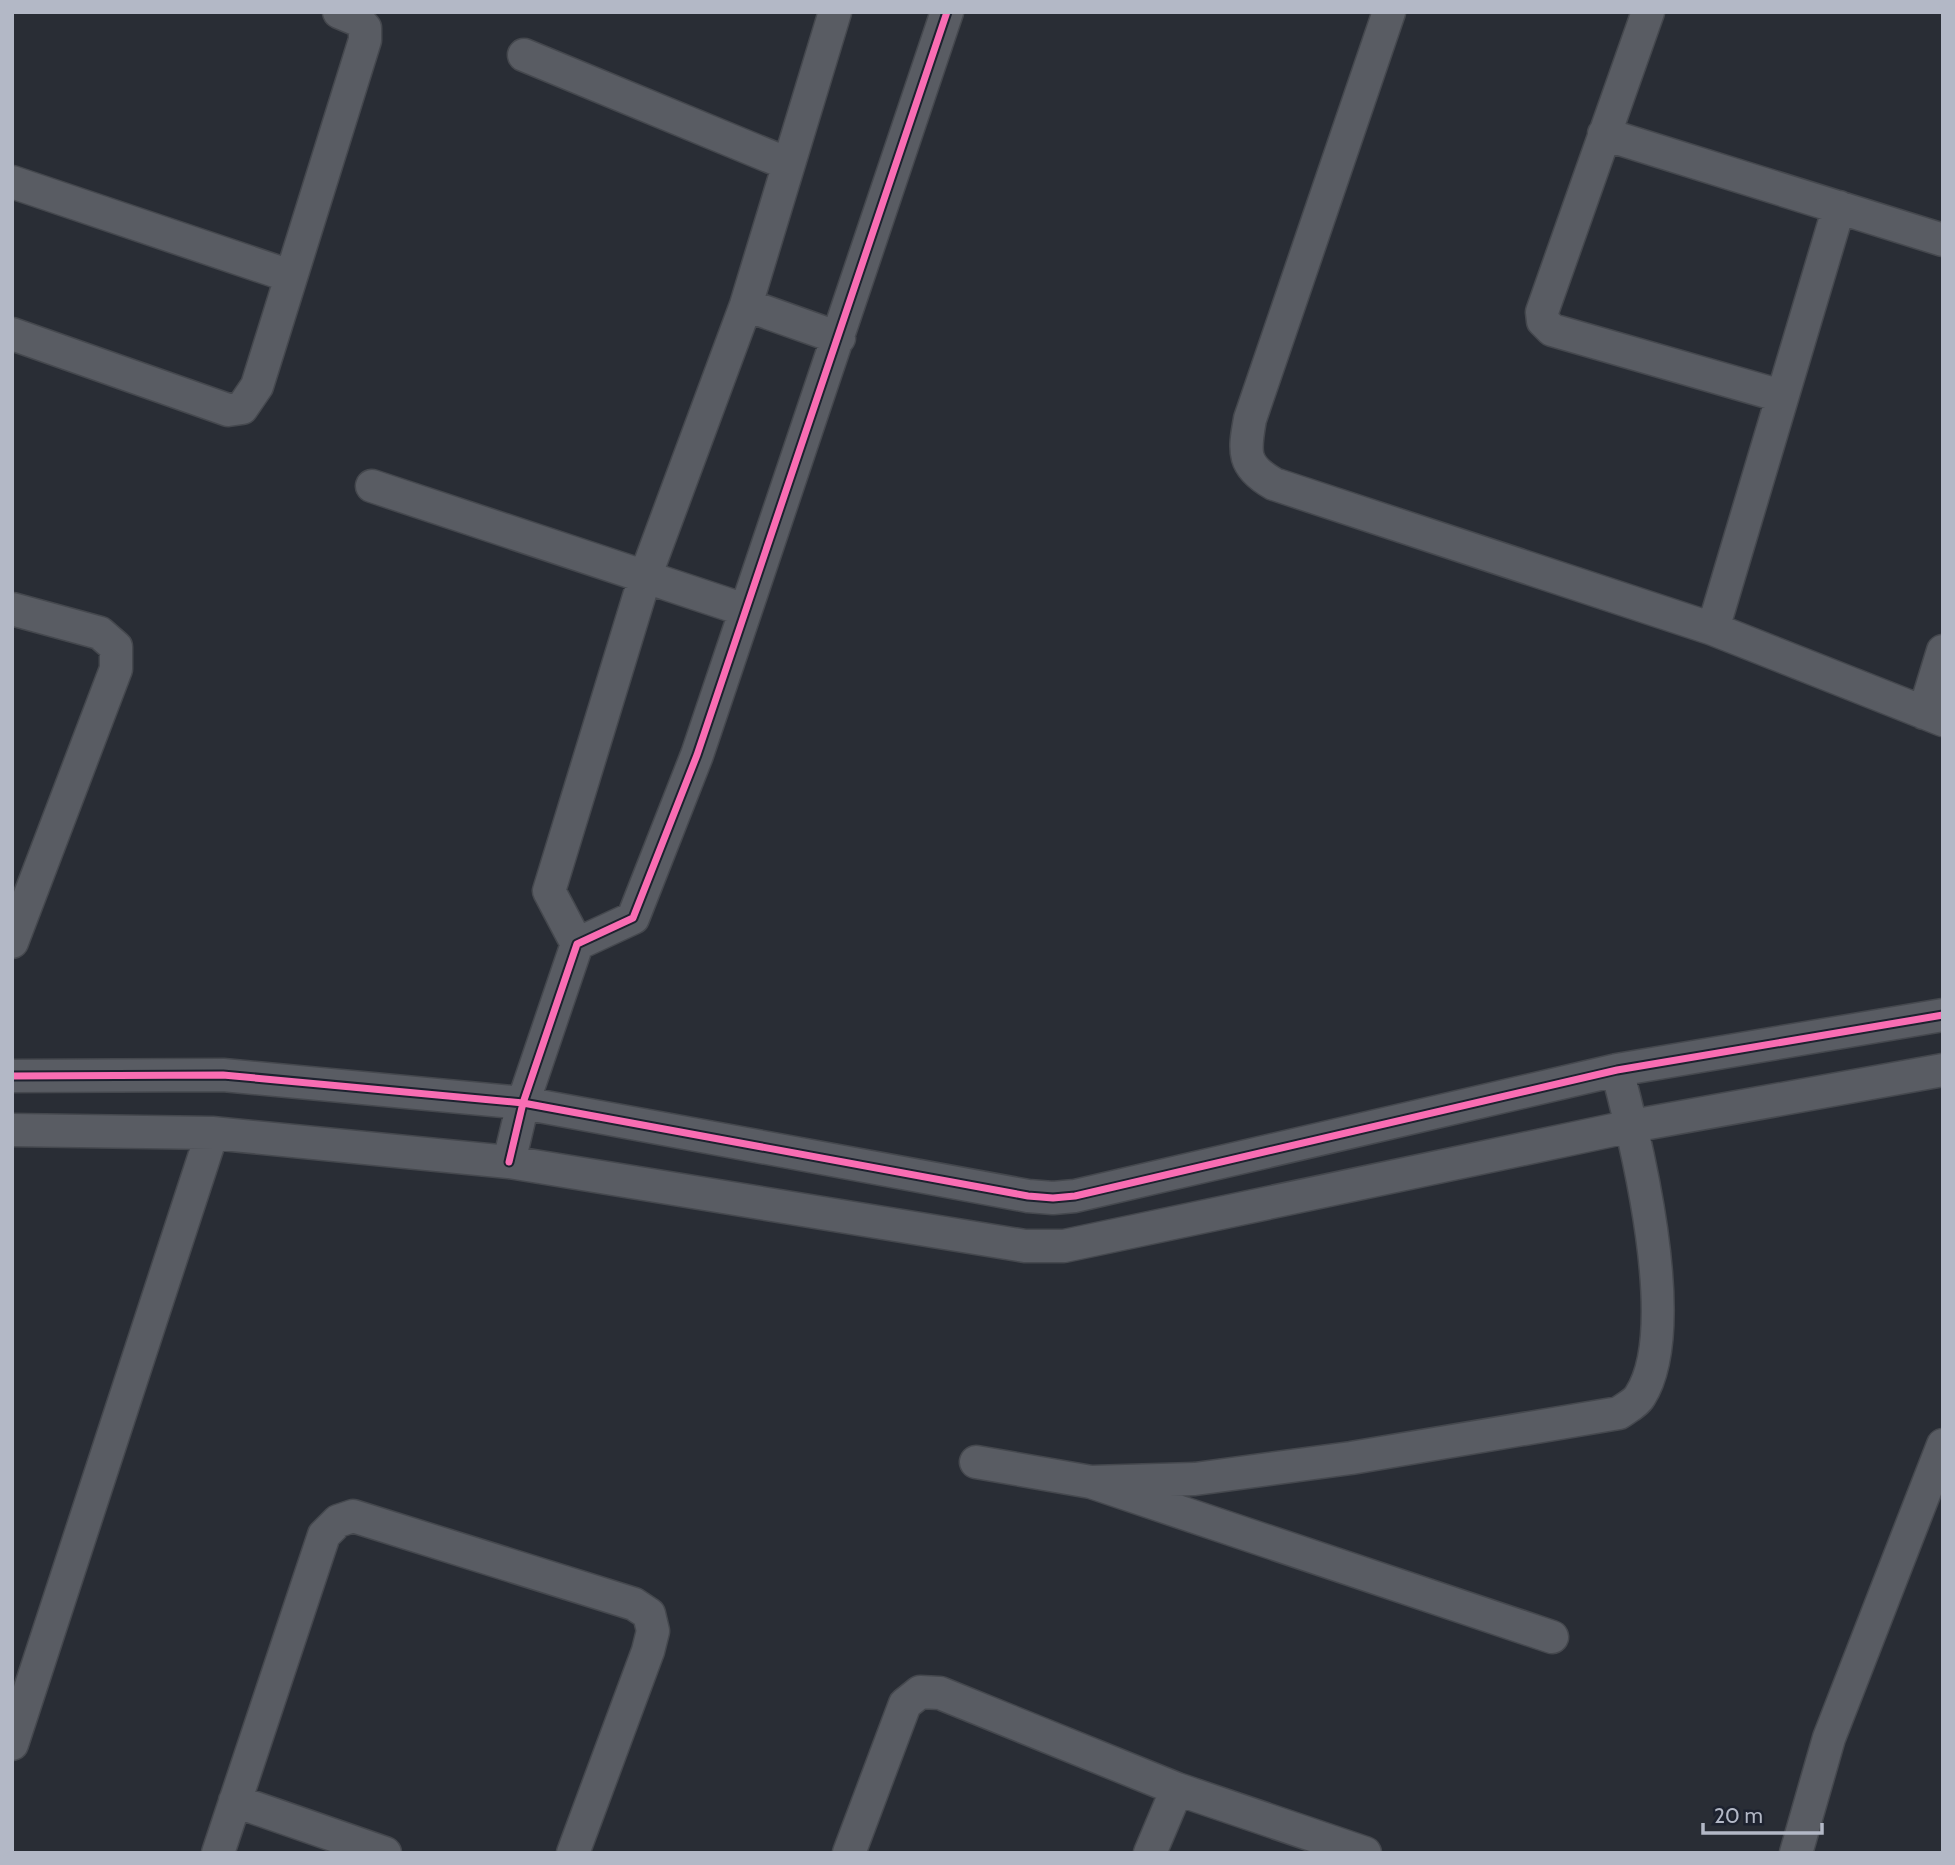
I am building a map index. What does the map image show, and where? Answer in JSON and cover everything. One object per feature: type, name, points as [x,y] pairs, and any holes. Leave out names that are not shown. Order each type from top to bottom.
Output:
[{"type":"street","points":[[12,334],[228,410],[242,408],[257,386],[365,40],[365,28],[358,20],[339,12]]},
{"type":"street","points":[[577,944],[549,891],[645,577],[746,305],[835,12]]},
{"type":"street","points":[[509,1162],[523,1103],[577,944],[633,918],[697,755],[947,12]]},
{"type":"street","points":[[1389,12],[1250,419],[1246,439],[1247,459],[1257,474],[1274,484],[1713,629],[1933,717],[1943,651]]},
{"type":"street","points":[[1648,12],[1542,312],[1543,321],[1552,330],[1781,396]]},
{"type":"street","points":[[524,55],[788,164]]},
{"type":"street","points":[[1604,134],[1943,240]]},
{"type":"street","points":[[12,182],[290,276]]},
{"type":"street","points":[[1713,629],[1839,207]]},
{"type":"street","points":[[746,305],[839,338]]},
{"type":"street","points":[[372,485],[745,610]]},
{"type":"street","points":[[12,609],[100,633],[116,647],[116,669],[12,942]]},
{"type":"street","points":[[12,1076],[223,1075],[523,1103],[1001,1191],[1053,1198],[1075,1196],[1617,1070],[1943,1015]]},
{"type":"street","points":[[1091,1482],[1195,1479],[1351,1458],[1619,1413],[1639,1398],[1652,1368],[1658,1326],[1654,1246],[1632,1126],[1617,1070]]},
{"type":"street","points":[[12,1130],[212,1133],[509,1162],[1011,1244],[1044,1247],[1064,1246],[1632,1126],[1943,1070]]},
{"type":"street","points":[[12,1744],[212,1133]]},
{"type":"street","points":[[1796,1853],[1829,1738],[1943,1445]]},
{"type":"street","points":[[976,1462],[1091,1482],[1552,1637]]},
{"type":"street","points":[[218,1853],[324,1535],[338,1521],[353,1516],[634,1604],[649,1614],[653,1631],[648,1651],[573,1853]]},
{"type":"street","points":[[849,1853],[905,1704],[920,1692],[940,1693],[1177,1789],[1365,1853]]},
{"type":"street","points":[[1150,1853],[1177,1789]]},
{"type":"street","points":[[235,1801],[385,1853]]},
{"type":"cycle path","points":[[509,1162],[523,1103],[577,944],[633,918],[697,755],[947,12]]},
{"type":"cycle path","points":[[12,1076],[223,1075],[523,1103],[1028,1196],[1053,1198],[1075,1196],[1617,1070],[1943,1015]]}]
